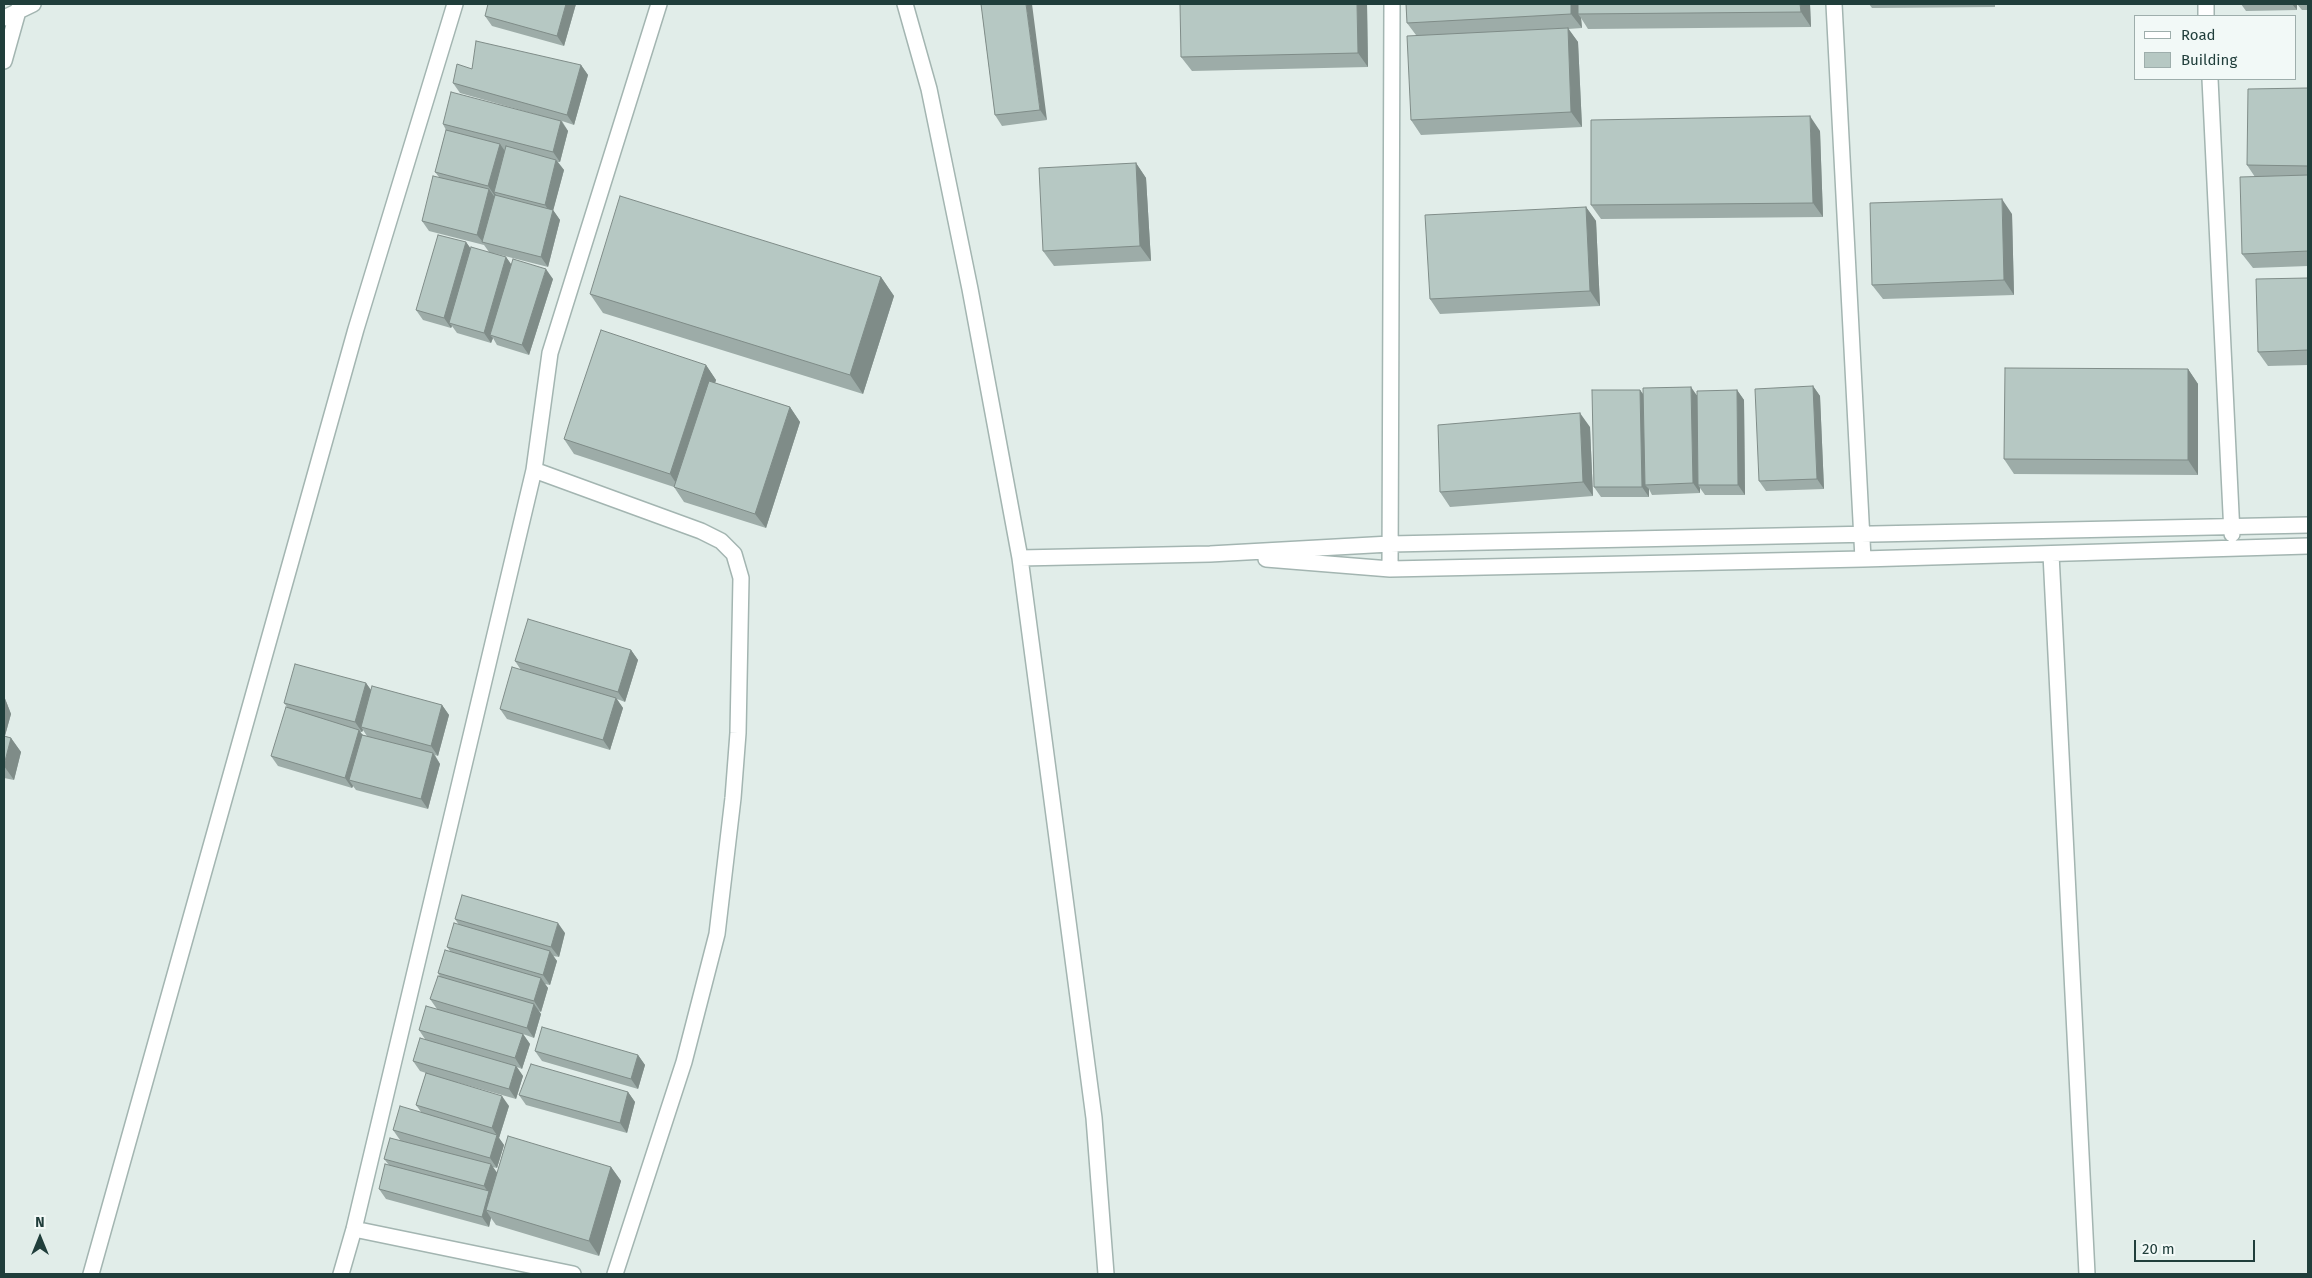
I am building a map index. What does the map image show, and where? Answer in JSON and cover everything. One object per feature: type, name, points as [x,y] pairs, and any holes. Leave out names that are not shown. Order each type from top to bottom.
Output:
[{"type":"street","points":[[4,18],[19,7],[34,4]]},
{"type":"street","points":[[91,1274],[356,329],[455,4]]},
{"type":"street","points":[[341,1274],[354,1229],[534,470],[550,353],[658,4]]},
{"type":"street","points":[[905,4],[928,89],[970,289],[1020,558],[1094,1118],[1106,1274]]},
{"type":"street","points":[[1390,569],[1392,4]]},
{"type":"street","points":[[1834,4],[1863,559]]},
{"type":"street","points":[[4,61],[19,7]]},
{"type":"street","points":[[2210,80],[2232,526],[2231,548]]},
{"type":"street","points":[[534,470],[701,531],[721,541],[734,554],[741,578],[738,733],[733,798],[717,934],[684,1062],[615,1274]]},
{"type":"street","points":[[1020,558],[1210,554],[1390,544],[2308,525]]},
{"type":"street","points":[[1210,554],[1390,569],[1863,559],[2308,546]]},
{"type":"street","points":[[2051,554],[2087,1274]]},
{"type":"street","points":[[354,1229],[573,1274]]},
{"type":"building","points":[[488,4],[566,4],[557,36],[485,16]]},
{"type":"building","points":[[981,4],[1026,4],[1040,110],[995,115]]},
{"type":"building","points":[[1180,4],[1357,4],[1358,53],[1181,57]]},
{"type":"building","points":[[1406,4],[1571,4],[1571,14],[1407,23]]},
{"type":"building","points":[[1578,4],[1800,4],[1801,12],[1578,14]]},
{"type":"building","points":[[1568,28],[1571,112],[1411,120],[1407,36]]},
{"type":"building","points":[[476,41],[581,65],[567,115],[453,83],[457,64],[472,69]]},
{"type":"building","points":[[2308,88],[2308,166],[2247,165],[2248,89]]},
{"type":"building","points":[[451,92],[561,121],[553,152],[443,124]]},
{"type":"building","points":[[1810,116],[1813,203],[1591,205],[1591,120]]},
{"type":"building","points":[[446,130],[500,144],[488,186],[435,172]]},
{"type":"building","points":[[506,146],[556,160],[545,205],[494,192]]},
{"type":"building","points":[[1136,163],[1140,246],[1043,251],[1039,168]]},
{"type":"building","points":[[2308,175],[2308,251],[2242,254],[2240,177]]},
{"type":"building","points":[[433,176],[489,189],[477,235],[422,221]]},
{"type":"building","points":[[495,195],[553,210],[541,257],[482,242]]},
{"type":"building","points":[[620,196],[881,277],[850,375],[590,294]]},
{"type":"building","points":[[2002,199],[2004,280],[1872,285],[1870,203]]},
{"type":"building","points":[[1586,207],[1590,291],[1430,299],[1425,215]]},
{"type":"building","points":[[438,235],[466,242],[444,318],[416,310]]},
{"type":"building","points":[[471,247],[506,257],[484,333],[449,323]]},
{"type":"building","points":[[513,259],[546,269],[522,345],[490,335]]},
{"type":"building","points":[[2308,278],[2308,350],[2258,352],[2256,279]]},
{"type":"building","points":[[601,330],[706,365],[670,474],[564,439]]},
{"type":"building","points":[[2005,368],[2188,369],[2188,460],[2004,459]]},
{"type":"building","points":[[709,381],[790,407],[755,514],[674,487]]},
{"type":"building","points":[[1813,386],[1817,479],[1759,481],[1755,389]]},
{"type":"building","points":[[1691,387],[1693,483],[1645,485],[1643,388]]},
{"type":"building","points":[[1592,390],[1640,390],[1642,487],[1594,487]]},
{"type":"building","points":[[1737,390],[1738,485],[1698,485],[1697,391]]},
{"type":"building","points":[[1580,413],[1583,482],[1440,492],[1438,425]]},
{"type":"building","points":[[528,619],[631,650],[618,692],[515,661]]},
{"type":"building","points":[[295,664],[366,683],[355,722],[284,703]]},
{"type":"building","points":[[512,667],[616,698],[603,740],[500,709]]},
{"type":"building","points":[[372,686],[442,705],[431,746],[361,727]]},
{"type":"building","points":[[286,707],[359,730],[345,778],[271,756]]},
{"type":"building","points":[[362,735],[433,753],[421,799],[349,780]]},
{"type":"building","points":[[4,736],[11,738],[4,765]]},
{"type":"building","points":[[462,895],[558,923],[551,947],[455,919]]},
{"type":"building","points":[[454,923],[550,951],[543,975],[447,947]]},
{"type":"building","points":[[445,950],[541,978],[534,1001],[438,973]]},
{"type":"building","points":[[438,976],[534,1004],[527,1028],[430,999]]},
{"type":"building","points":[[426,1006],[523,1034],[515,1058],[419,1030]]},
{"type":"building","points":[[542,1027],[638,1055],[631,1079],[535,1051]]},
{"type":"building","points":[[420,1038],[516,1066],[509,1089],[413,1061]]},
{"type":"building","points":[[531,1064],[628,1092],[620,1123],[519,1095]]},
{"type":"building","points":[[426,1073],[502,1096],[492,1128],[416,1105]]},
{"type":"building","points":[[400,1106],[497,1135],[490,1158],[393,1130]]},
{"type":"building","points":[[508,1136],[611,1167],[589,1241],[486,1210]]},
{"type":"building","points":[[390,1138],[491,1164],[484,1186],[384,1159]]},
{"type":"building","points":[[385,1164],[489,1191],[482,1217],[379,1189]]}]
